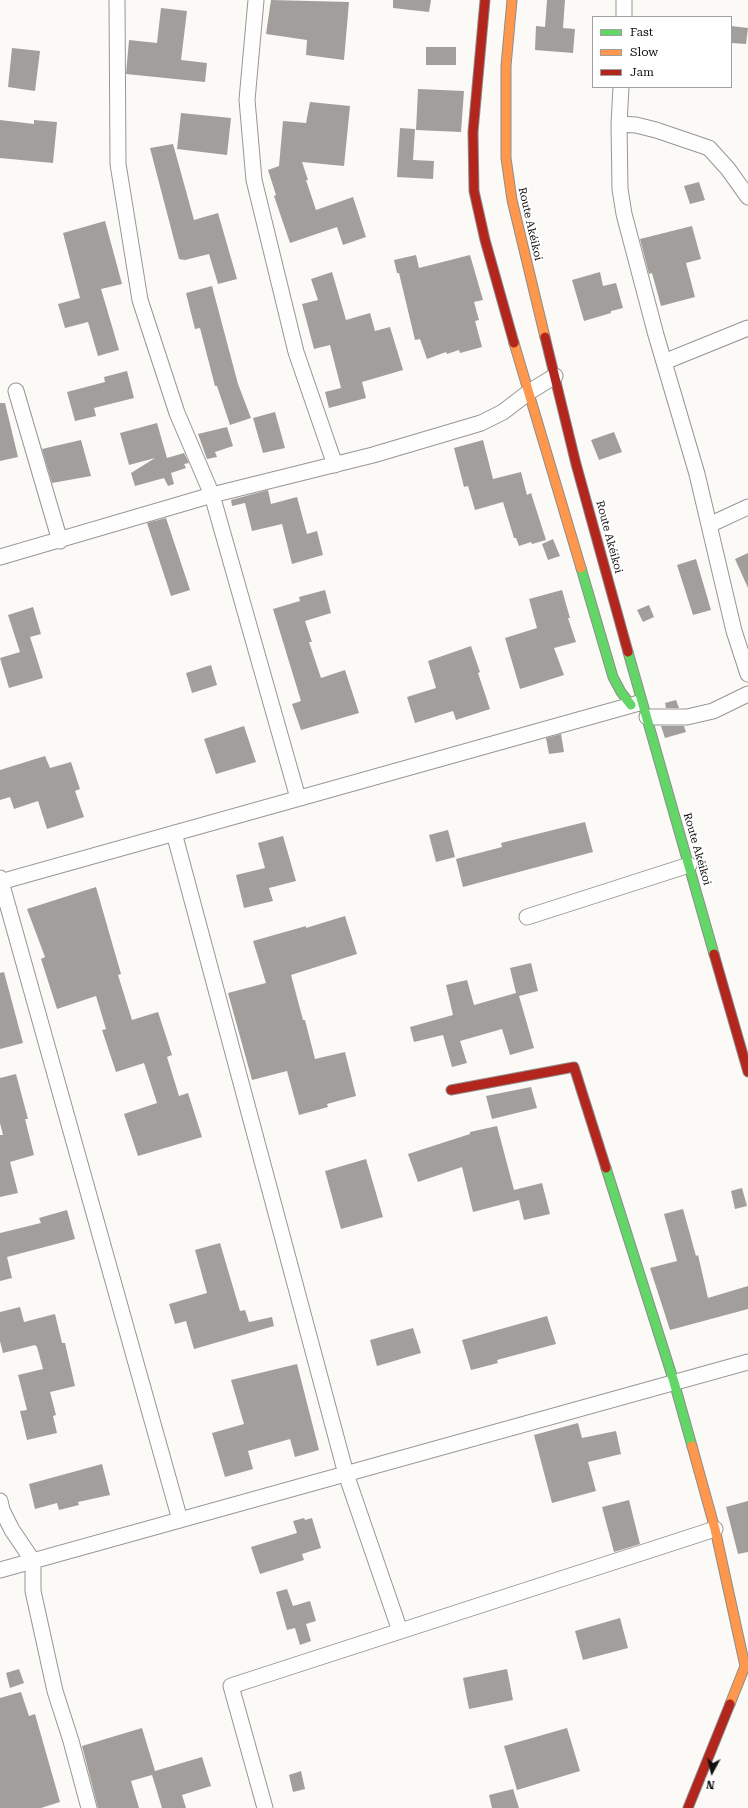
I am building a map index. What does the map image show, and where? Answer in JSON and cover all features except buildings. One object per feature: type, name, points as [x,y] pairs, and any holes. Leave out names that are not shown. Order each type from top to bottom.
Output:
[{"type":"street","points":[[118,0],[118,164],[140,300],[177,413],[212,495],[298,798]]},
{"type":"street","points":[[256,0],[247,100],[254,180],[296,352],[335,465]]},
{"type":"street","name":"Route Akéikoi","points":[[485,0],[473,132],[474,190],[485,240],[528,392],[613,677],[621,692],[636,703],[647,717],[748,1072]]},
{"type":"street","name":"Route Akéikoi","points":[[512,0],[506,66],[506,158],[512,200],[636,703]]},
{"type":"street","points":[[624,0],[624,16]]},
{"type":"street","points":[[620,88],[620,189],[624,214],[664,362],[697,474],[734,631],[748,674]]},
{"type":"street","points":[[619,124],[636,125],[656,130],[709,148],[728,169],[748,197]]},
{"type":"street","points":[[664,362],[748,328]]},
{"type":"street","points":[[0,557],[60,541],[212,495],[335,465],[481,422],[503,412],[528,392],[555,376]]},
{"type":"street","points":[[16,391],[60,541]]},
{"type":"street","points":[[709,525],[748,507]]},
{"type":"street","points":[[647,717],[686,717],[714,711],[748,694]]},
{"type":"street","points":[[180,1520],[1,880],[636,703]]},
{"type":"street","points":[[174,833],[346,1474],[400,1631]]},
{"type":"street","points":[[527,917],[689,865]]},
{"type":"street","points":[[451,1090],[574,1067],[674,1382],[715,1529],[745,1666],[688,1808]]},
{"type":"street","points":[[0,1570],[748,1362]]},
{"type":"street","points":[[0,1501],[2,1510],[12,1530],[33,1561],[33,1591],[54,1691],[71,1741],[89,1808]]},
{"type":"street","points":[[265,1808],[231,1686],[715,1529]]},
{"type":"traffic: fast","points":[[581,568],[613,677],[621,692],[631,705]]},
{"type":"traffic: fast","points":[[628,652],[714,954]]},
{"type":"traffic: fast","points":[[606,1168],[674,1382],[692,1446]]},
{"type":"traffic: slow","points":[[512,0],[506,66],[506,158],[512,200],[545,337]]},
{"type":"traffic: slow","points":[[514,343],[581,568]]},
{"type":"traffic: slow","points":[[692,1446],[715,1529],[745,1666],[730,1704]]},
{"type":"traffic: jam","points":[[485,0],[473,132],[474,191],[485,240],[514,343]]},
{"type":"traffic: jam","points":[[545,337],[576,464],[628,652]]},
{"type":"traffic: jam","points":[[714,954],[748,1072]]},
{"type":"traffic: jam","points":[[451,1090],[574,1067],[606,1168]]},
{"type":"traffic: jam","points":[[688,1808],[730,1704]]}]
